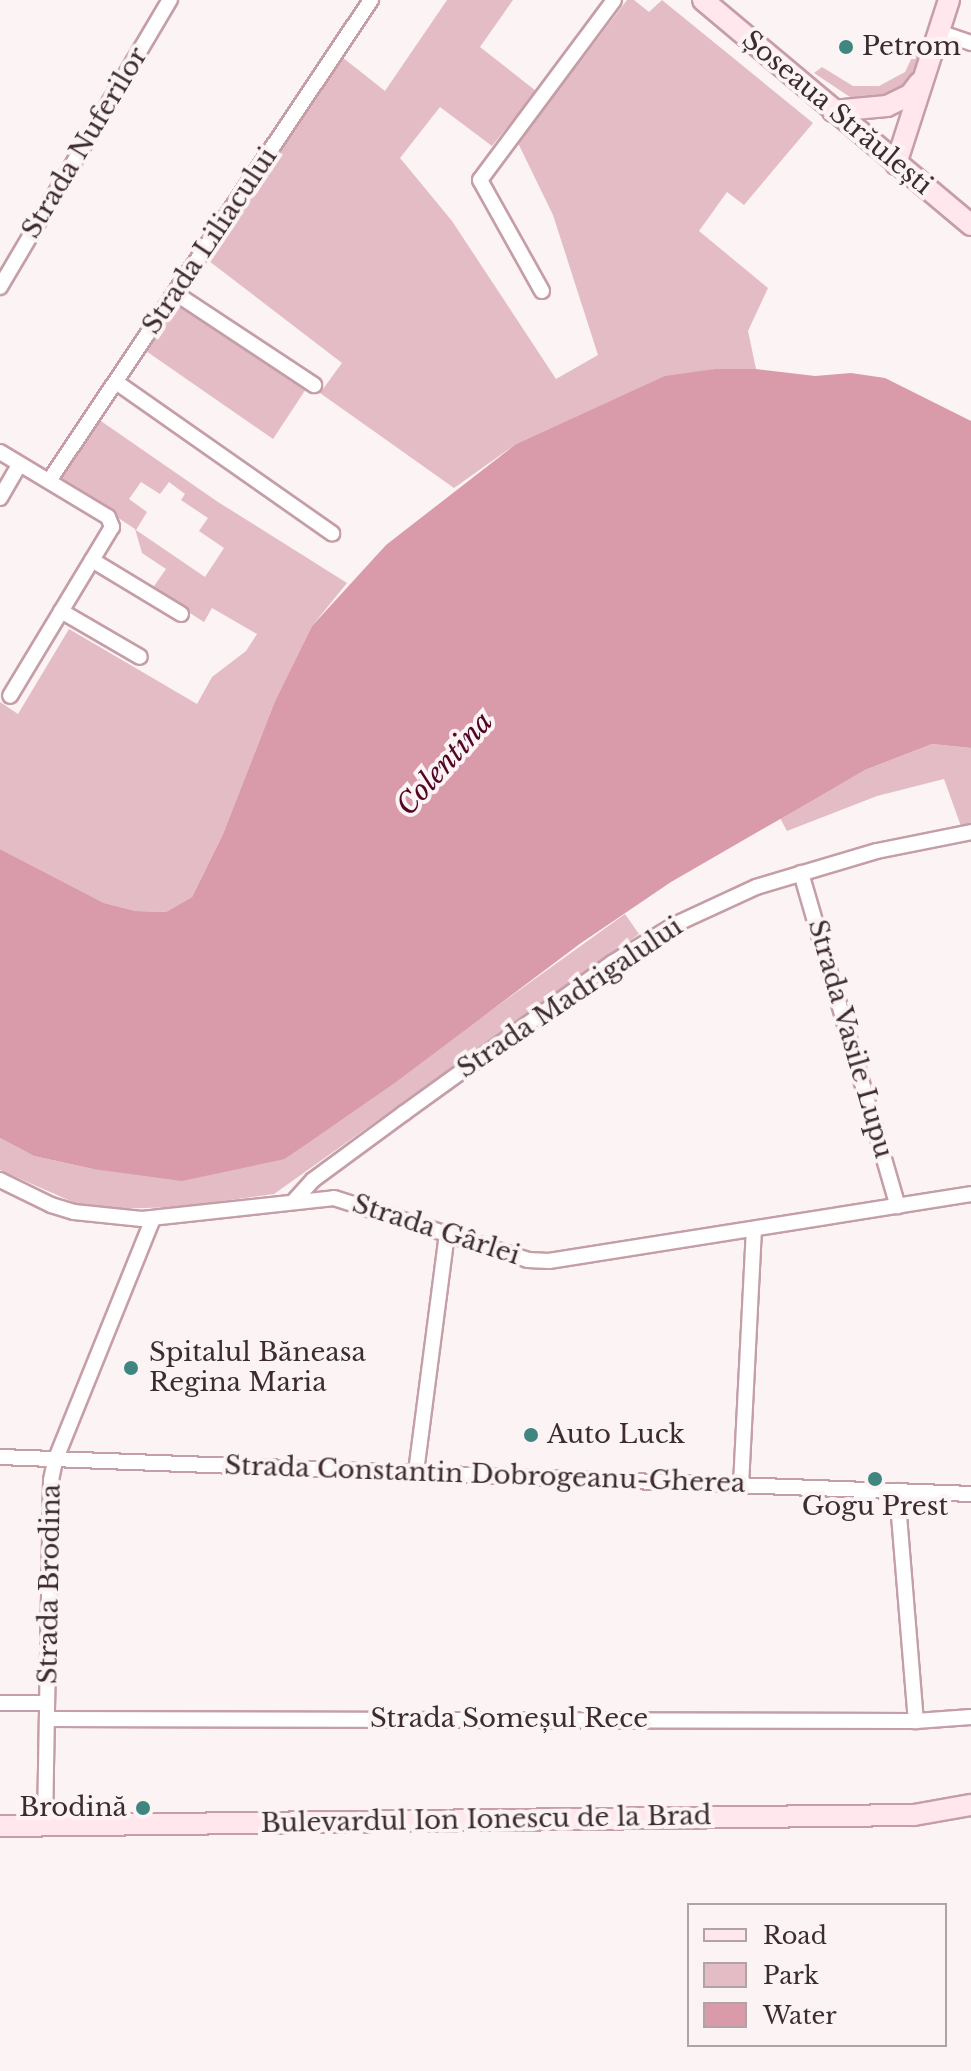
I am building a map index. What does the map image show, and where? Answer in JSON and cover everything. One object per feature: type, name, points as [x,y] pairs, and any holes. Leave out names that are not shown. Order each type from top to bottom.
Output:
[{"type":"main road","name":"Șoseaua Străulești","points":[[703,0],[971,225]]},
{"type":"main road","points":[[896,164],[949,0]]},
{"type":"main road","points":[[907,132],[914,126],[957,0]]},
{"type":"main road","points":[[833,111],[878,109],[900,102],[923,76]]},
{"type":"main road","name":"Bulevardul Ion Ionescu de la Brad","points":[[0,1826],[914,1815],[971,1805]]},
{"type":"street","name":"Strada Nuferilor","points":[[0,287],[170,0]]},
{"type":"street","name":"Strada Liliacului","points":[[49,481],[371,0]]},
{"type":"street","points":[[542,291],[480,180],[614,0]]},
{"type":"street","points":[[945,34],[971,43]]},
{"type":"street","points":[[175,293],[314,385]]},
{"type":"street","points":[[116,382],[332,533]]},
{"type":"street","points":[[0,452],[111,521],[112,527],[10,696]]},
{"type":"street","points":[[0,498],[20,464]]},
{"type":"street","points":[[92,560],[181,614]]},
{"type":"street","points":[[61,611],[140,657]]},
{"type":"street","name":"Strada Madrigalului","points":[[294,1201],[313,1180],[612,963],[709,907],[801,873],[877,851],[971,832]]},
{"type":"street","name":"Strada Vasile Lupu","points":[[801,873],[898,1206]]},
{"type":"street","name":"Strada Gârlei","points":[[0,1180],[51,1205],[74,1212],[153,1219],[334,1198],[510,1256],[549,1261],[971,1194]]},
{"type":"street","name":"Strada Brodina","points":[[45,1825],[50,1515],[55,1461],[153,1219]]},
{"type":"street","points":[[741,1485],[754,1229]]},
{"type":"street","points":[[416,1472],[447,1234]]},
{"type":"street","name":"Strada Constantin Dobrogeanu-Gherea","points":[[0,1457],[971,1494]]},
{"type":"street","points":[[897,1491],[916,1721]]},
{"type":"street","points":[[0,1703],[47,1703]]},
{"type":"street","name":"Strada Someșul Rece","points":[[47,1719],[916,1721],[971,1717]]},
{"type":"green space","points":[[447,0],[513,0],[480,47],[536,91],[492,146],[440,107],[400,158],[452,221],[556,379],[598,355],[553,215],[518,143],[627,0],[634,0],[649,12],[662,0],[813,123],[744,205],[727,192],[699,231],[768,288],[748,331],[756,369],[715,369],[613,400],[516,444],[454,488],[320,393],[342,363],[205,258],[342,57],[385,91]]},
{"type":"green space","points":[[926,40],[911,81],[883,96],[853,99],[814,73],[822,67],[853,86],[879,86],[905,72],[919,43]]},
{"type":"green space","points":[[179,303],[308,386],[273,439],[146,351]]},
{"type":"green space","points":[[98,419],[218,502],[347,583],[312,626],[275,701],[223,834],[192,897],[166,912],[136,911],[104,903],[0,849],[0,702],[18,714],[69,629],[197,704],[212,677],[246,651],[257,634],[212,608],[204,622],[152,589],[166,569],[142,553],[135,529],[58,478]],"holes":[[[141,482],[160,494],[169,482],[185,494],[181,500],[208,518],[199,531],[224,548],[205,577],[136,530],[147,512],[129,499]]]},
{"type":"green space","points":[[932,744],[971,748],[971,827],[962,829],[944,779],[877,796],[787,831],[780,818],[865,770]]},
{"type":"green space","points":[[625,914],[639,934],[274,1194],[179,1207],[111,1209],[82,1206],[0,1170],[0,1138],[34,1156],[93,1169],[285,1159]]},
{"type":"water","name":"Colentina","points":[[715,369],[756,369],[815,376],[851,373],[885,378],[971,421],[971,748],[932,744],[865,770],[671,882],[581,943],[396,1082],[285,1159],[182,1181],[93,1169],[34,1156],[0,1138],[0,849],[104,903],[136,911],[166,912],[192,897],[223,834],[275,701],[312,626],[386,545],[516,444],[665,376]]},
{"type":"place","name":"Petrom","points":[[846,47]]},
{"type":"place","name":"Spitalul Băneasa Regina Maria","points":[[131,1368]]},
{"type":"place","name":"Auto Luck","points":[[531,1435]]},
{"type":"place","name":"Gogu Prest","points":[[875,1479]]},
{"type":"place","name":"Brodină","points":[[143,1808]]}]
